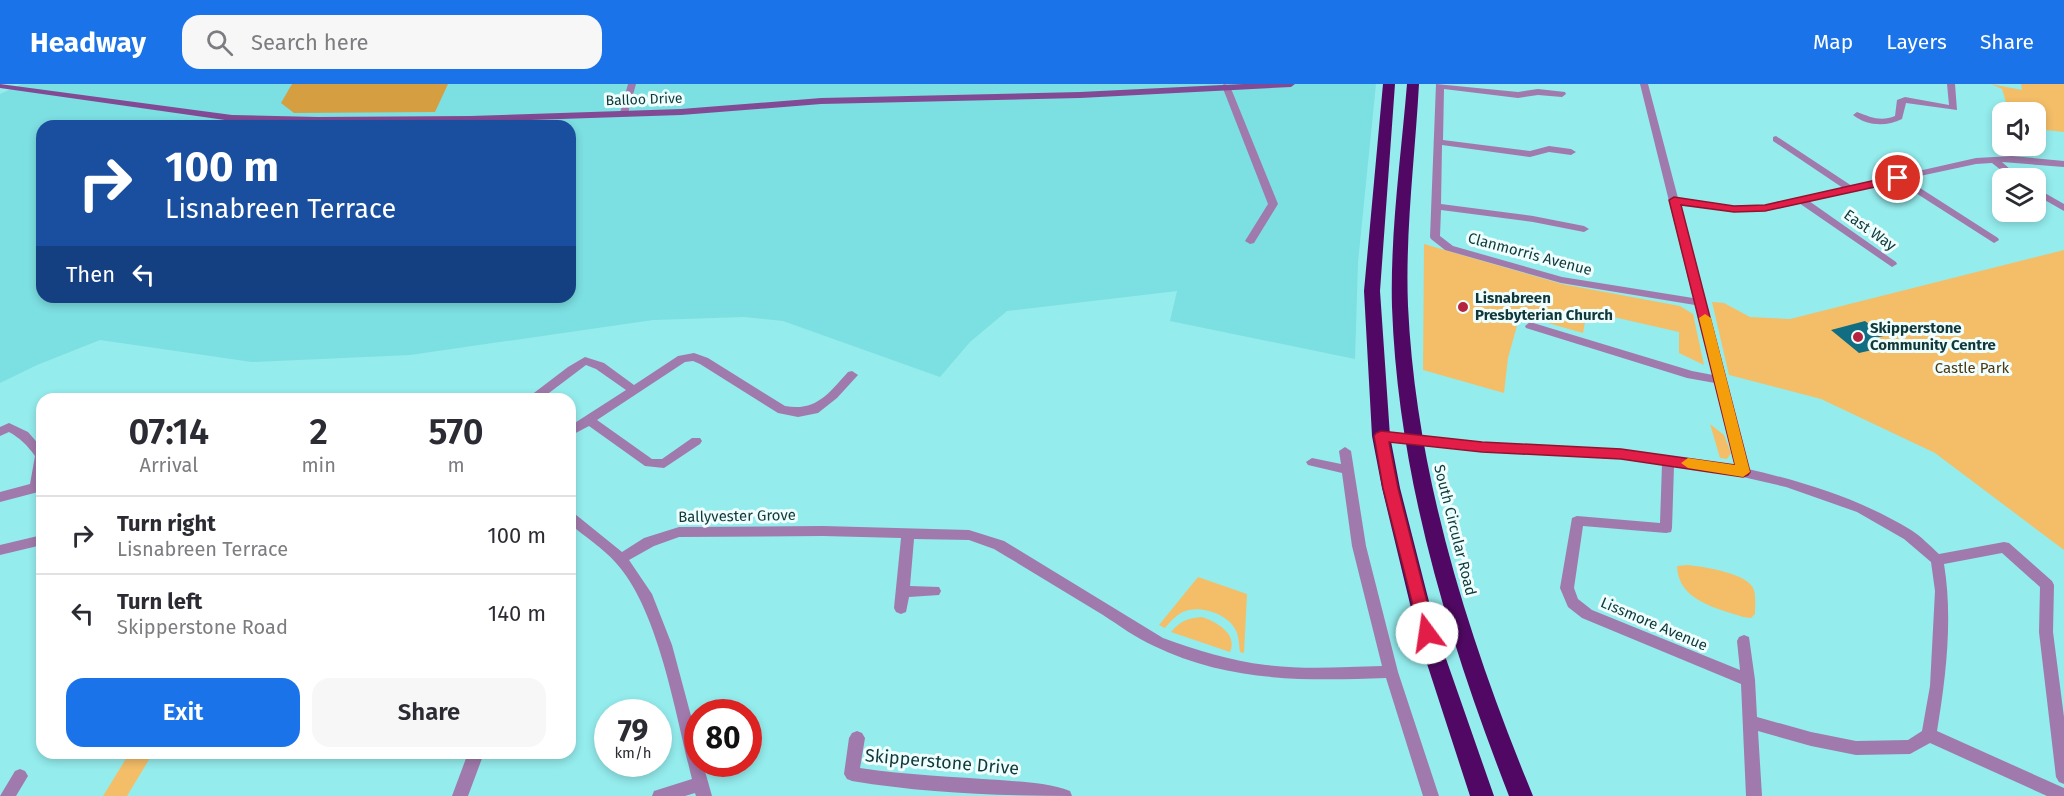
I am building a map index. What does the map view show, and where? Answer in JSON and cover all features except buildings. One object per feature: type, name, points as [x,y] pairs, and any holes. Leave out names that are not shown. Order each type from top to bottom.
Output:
[{"type":"highway","points":[[1389,84],[1372,291],[1381,436],[1390,488],[1427,633],[1482,796]]},
{"type":"highway","name":"South Circular Road","points":[[1409,84],[1400,313],[1413,439],[1444,579],[1490,722],[1521,796]]},
{"type":"street","points":[[624,113],[632,84]]},
{"type":"street","name":"Balloo Drive","points":[[0,85],[232,118],[471,119],[681,112],[821,100],[1080,95],[1291,84]]},
{"type":"street","points":[[1644,84],[1743,472]]},
{"type":"street","points":[[1857,115],[1876,123],[1893,121],[1899,117],[1900,102],[1905,100],[1954,108],[1951,84]]},
{"type":"street","points":[[1440,85],[1518,95],[1538,92],[1562,94]]},
{"type":"street","name":"Clanmorris Avenue","points":[[1440,85],[1436,237],[1449,248],[1561,280],[1701,302]]},
{"type":"street","points":[[1226,86],[1273,204],[1251,241]]},
{"type":"street","points":[[1776,139],[1851,189]]},
{"type":"street","points":[[1439,142],[1530,154],[1548,149],[1571,152]]},
{"type":"street","points":[[1994,160],[2004,168]]},
{"type":"street","points":[[1674,200],[1746,210],[1976,161],[2064,164]]},
{"type":"street","points":[[1898,178],[1994,240]]},
{"type":"street","points":[[2046,197],[2064,208]]},
{"type":"street","name":"East Way","points":[[1801,200],[1892,264]]},
{"type":"street","points":[[1438,207],[1533,219],[1584,229]]},
{"type":"street","points":[[1530,326],[1691,375],[1720,380]]},
{"type":"street","points":[[576,428],[682,359],[694,357],[704,361],[782,410],[798,413],[814,410],[833,395],[852,375]]},
{"type":"street","points":[[542,393],[585,361],[600,366],[633,390]]},
{"type":"street","points":[[589,420],[649,463],[664,464],[696,441]]},
{"type":"street","points":[[0,432],[9,427],[22,432],[36,449]]},
{"type":"street","points":[[1381,436],[1482,447],[1621,454],[1743,472],[1788,483],[1861,509],[1909,535],[1937,560],[1942,591],[1941,639],[1938,686],[1929,735],[1910,747],[1856,748],[1811,739],[1751,722]]},
{"type":"street","points":[[1345,451],[1359,546],[1391,672],[1431,796]]},
{"type":"street","name":"Lissmore Avenue","points":[[1668,460],[1666,528],[1577,521],[1568,588],[1573,603],[1587,614],[1748,680]]},
{"type":"street","points":[[1312,462],[1347,470]]},
{"type":"street","points":[[0,497],[36,487]]},
{"type":"street","points":[[576,522],[621,559],[645,594],[665,645],[703,790],[660,796]]},
{"type":"street","name":"Ballyvester Grove","points":[[621,559],[649,542],[679,532],[824,531],[969,535],[999,545],[1158,642],[1232,666],[1280,673],[1391,672]]},
{"type":"street","points":[[901,608],[908,533]]},
{"type":"street","points":[[0,550],[36,541]]},
{"type":"street","points":[[1937,560],[2004,547],[2047,585],[2046,632],[2064,777]]},
{"type":"street","points":[[903,592],[934,591]]},
{"type":"street","points":[[1744,641],[1754,796]]},
{"type":"street","points":[[1929,735],[2064,796]]},
{"type":"street","name":"Skipperstone Drive","points":[[857,738],[852,774],[883,780],[1028,789],[1064,796]]},
{"type":"street","points":[[460,796],[474,759]]},
{"type":"street","points":[[7,796],[20,776]]},
{"type":"shaded area","points":[[22,84],[1376,84],[1358,262],[1355,359],[1170,321],[1177,291],[1007,311],[970,342],[940,377],[783,321],[744,317],[653,320],[410,355],[252,362],[100,340],[37,365],[0,383],[0,94]]},
{"type":"shaded area","points":[[292,84],[448,84],[435,112],[294,113],[281,103]]},
{"type":"green space","points":[[1991,84],[2022,90],[2021,84],[2064,84],[2064,132],[2046,130],[2046,102],[2006,102],[2002,89]]},
{"type":"green space","points":[[1424,244],[1562,284],[1680,306],[1693,314],[1704,365],[1679,353],[1679,332],[1587,311],[1583,333],[1520,315],[1508,358],[1504,393],[1423,370]]},
{"type":"green space","name":"Castle Park","points":[[2064,250],[2064,550],[1935,453],[1821,399],[1729,375],[1712,302],[1724,303],[1750,317],[1790,319]]},
{"type":"green space","points":[[1710,424],[1724,435],[1731,453],[1727,459],[1720,458]]},
{"type":"green space","points":[[1688,565],[1725,572],[1744,579],[1754,590],[1755,614],[1751,618],[1743,617],[1711,606],[1691,595],[1679,578],[1677,566]]},
{"type":"green space","points":[[1198,577],[1247,594],[1244,653],[1240,652],[1238,635],[1234,627],[1222,616],[1206,610],[1183,612],[1165,628],[1159,625]]},
{"type":"green space","points":[[1202,617],[1219,625],[1228,634],[1232,645],[1230,652],[1171,632],[1185,621]]},
{"type":"green space","points":[[126,759],[149,759],[127,796],[103,796]]},
{"type":"slow traffic","points":[[1688,463],[1743,472],[1705,318]]},
{"type":"place","name":"Lisnabreen Presbyterian Church","points":[[1463,307]]},
{"type":"place","name":"Skipperstone Community Centre","points":[[1858,337]]},
{"type":"route","points":[[1427,633],[1390,488],[1381,436],[1482,447],[1621,454],[1743,472],[1674,200],[1746,210],[1765,208],[1898,178]]}]
